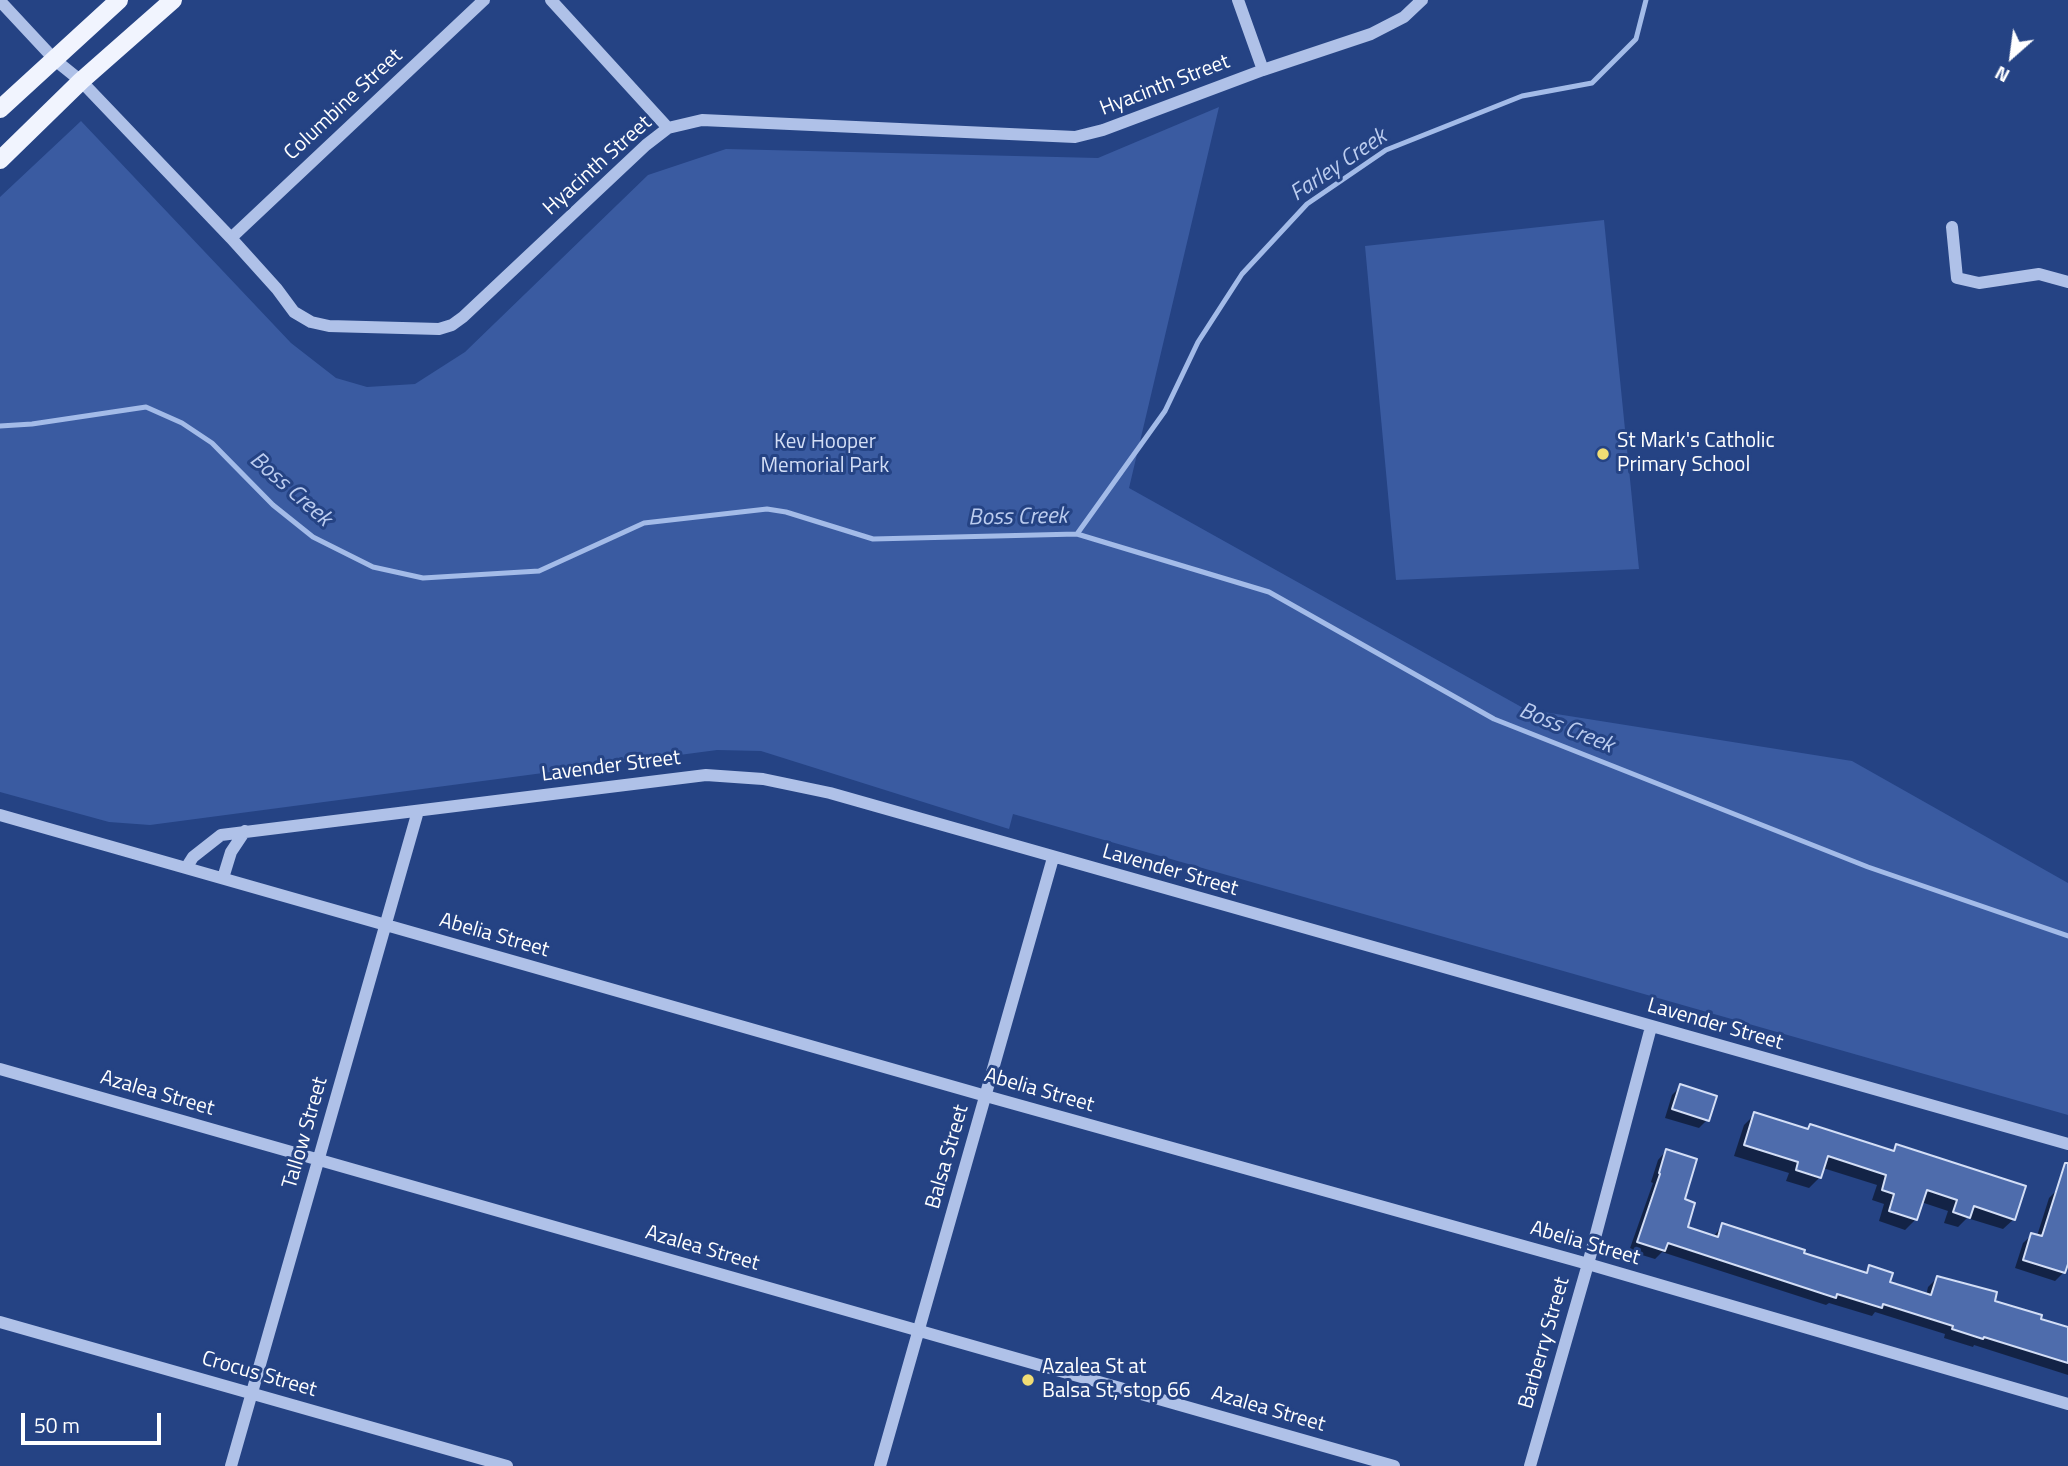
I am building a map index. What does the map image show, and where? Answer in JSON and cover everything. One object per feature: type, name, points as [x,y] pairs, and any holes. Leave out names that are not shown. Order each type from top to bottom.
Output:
[{"type":"main road","points":[[0,109],[119,0]]},
{"type":"main road","points":[[0,160],[81,80],[173,0]]},
{"type":"street","name":"Columbine Street","points":[[231,238],[484,0]]},
{"type":"street","points":[[551,0],[668,128]]},
{"type":"street","points":[[1238,0],[1263,69]]},
{"type":"street","name":"Hyacinth Street","points":[[0,1],[55,60],[81,80],[231,238],[277,289],[293,312],[311,322],[329,326],[439,329],[452,325],[463,317],[668,128],[702,120],[1075,137],[1103,131],[1263,69],[1371,34],[1404,17],[1422,0]]},
{"type":"street","points":[[1952,227],[1957,278],[1979,283],[2039,274],[2068,282]]},
{"type":"street","name":"Lavender Street","points":[[186,868],[193,857],[221,835],[245,831],[706,775],[751,778],[830,793],[2068,1144]]},
{"type":"street","name":"Tallow Street","points":[[231,1466],[418,811]]},
{"type":"street","name":"Abelia Street","points":[[0,815],[986,1096],[1588,1264],[2068,1404]]},
{"type":"street","points":[[223,878],[231,852],[245,831]]},
{"type":"street","name":"Balsa Street","points":[[880,1466],[1053,858]]},
{"type":"street","name":"Barberry Street","points":[[1530,1466],[1588,1264],[1651,1027]]},
{"type":"street","name":"Azalea Street","points":[[0,1069],[1394,1466]]},
{"type":"street","name":"Crocus Street","points":[[0,1322],[507,1466]]},
{"type":"green space","name":"Kev Hooper Memorial Park","points":[[1219,107],[1129,488],[1525,709],[1852,761],[2068,883],[2068,1115],[1013,814],[1009,829],[761,751],[717,750],[150,825],[109,822],[0,792],[0,197],[81,121],[291,343],[336,378],[367,387],[415,384],[465,352],[648,175],[726,149],[1098,158]]},
{"type":"green space","points":[[1604,220],[1639,569],[1396,580],[1365,246]]},
{"type":"building","points":[[1680,1084],[1717,1096],[1709,1121],[1672,1109]]},
{"type":"building","points":[[1754,1112],[1808,1129],[1810,1124],[1894,1151],[1896,1144],[2026,1186],[2015,1220],[1974,1206],[1970,1218],[1953,1212],[1957,1200],[1927,1190],[1917,1220],[1889,1211],[1894,1194],[1882,1190],[1886,1175],[1828,1156],[1821,1178],[1796,1170],[1798,1162],[1744,1145]]},
{"type":"building","points":[[1666,1149],[1697,1159],[1685,1199],[1695,1203],[1688,1227],[1718,1237],[1722,1223],[1867,1273],[1869,1265],[1893,1273],[1890,1282],[1931,1295],[1937,1276],[1997,1292],[1995,1301],[2042,1315],[2041,1319],[2068,1327],[2068,1363],[1984,1337],[1983,1339],[1952,1329],[1953,1326],[1883,1304],[1882,1308],[1837,1294],[1836,1298],[1668,1243],[1665,1251],[1637,1242]]},
{"type":"building","points":[[2065,1163],[2068,1163],[2068,1264],[2065,1273],[2023,1260],[2031,1233],[2042,1236]]},
{"type":"waterway","name":"Farley Creek","points":[[1077,534],[1165,411],[1198,342],[1242,274],[1307,204],[1386,150],[1522,96],[1592,83],[1636,39],[1646,0]]},
{"type":"waterway","name":"Boss Creek","points":[[0,426],[32,424],[146,407],[182,423],[212,443],[273,505],[313,537],[373,567],[423,578],[539,571],[644,523],[767,509],[786,512],[873,539],[1077,534],[1269,592],[1494,719],[1868,867],[2068,936]]},
{"type":"place","name":"St Mark's Catholic Primary School","points":[[1603,454]]},
{"type":"place","name":"Azalea St at Balsa St, stop 66","points":[[1028,1380]]}]
